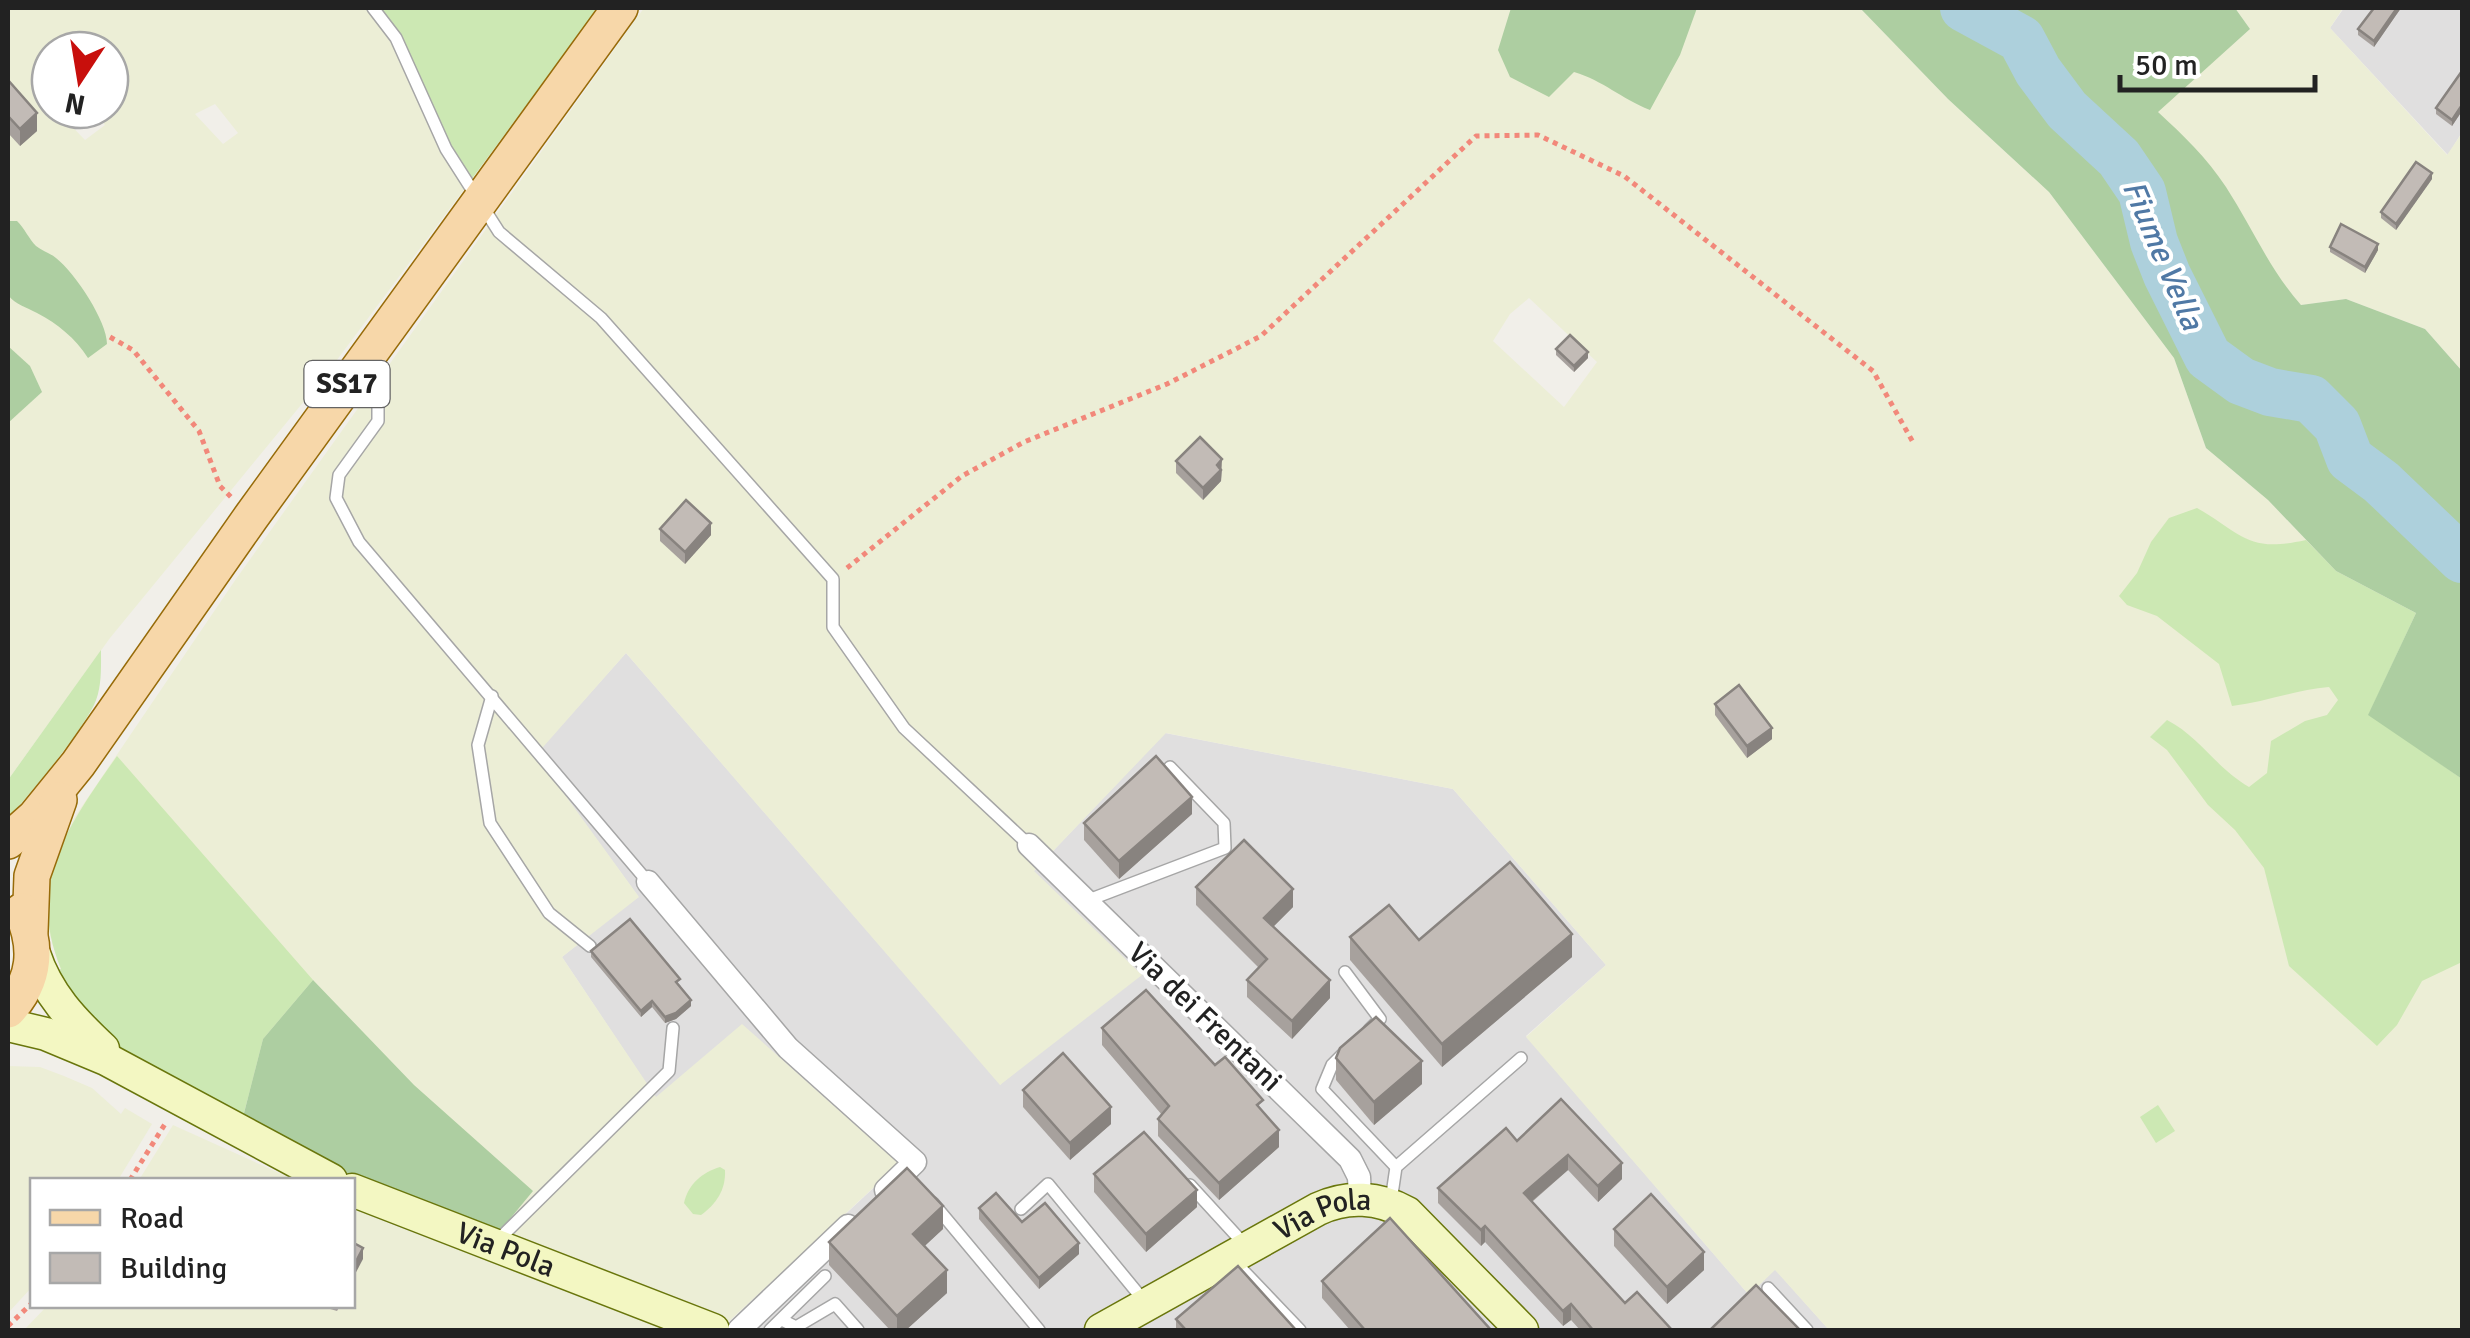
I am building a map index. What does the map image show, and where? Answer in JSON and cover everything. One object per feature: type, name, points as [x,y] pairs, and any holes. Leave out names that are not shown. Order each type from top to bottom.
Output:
[{"type":"main road","name":"SS17","points":[[78,764],[251,517],[620,8]]},
{"type":"main road","points":[[8,842],[78,764]]},
{"type":"main road","points":[[8,1010],[26,986],[32,942],[29,893],[36,857],[78,764]]},
{"type":"main road","points":[[8,894],[21,910],[32,942]]},
{"type":"street","name":"Via dei Frentani","points":[[1029,845],[1350,1159],[1376,1202]]},
{"type":"street","points":[[648,882],[788,1048],[915,1162],[739,1330]]},
{"type":"street","points":[[32,942],[44,980],[61,1006],[126,1068]]},
{"type":"street","points":[[8,1025],[68,1042],[126,1068],[327,1178]]},
{"type":"street","name":"Via Pola","points":[[355,1191],[714,1330]]},
{"type":"street","name":"Via Pola","points":[[1101,1330],[1328,1204],[1376,1202],[1415,1220],[1522,1330]]},
{"type":"lane","points":[[372,8],[396,38],[446,148],[499,232],[602,318],[833,580],[834,627],[904,728],[1029,845]]},
{"type":"lane","points":[[355,372],[378,398],[378,421],[339,476],[336,498],[360,542],[648,882]]},
{"type":"lane","points":[[492,696],[478,745],[490,823],[549,913],[590,946]]},
{"type":"lane","points":[[1086,901],[1224,848],[1224,822],[1170,767]]},
{"type":"lane","points":[[1345,972],[1380,1019],[1332,1065],[1322,1089],[1396,1167]]},
{"type":"lane","points":[[492,1246],[669,1071],[673,1028]]},
{"type":"lane","points":[[1376,1202],[1396,1167],[1522,1058]]},
{"type":"lane","points":[[1175,1168],[1300,1330]]},
{"type":"lane","points":[[1021,1209],[1048,1184],[1148,1305]]},
{"type":"lane","points":[[923,1190],[1038,1330]]},
{"type":"lane","points":[[770,1330],[826,1276]]},
{"type":"lane","points":[[1768,1288],[1807,1330]]},
{"type":"lane","points":[[782,1320],[796,1327],[835,1304],[858,1330]]},
{"type":"path","points":[[833,580],[962,476],[1024,442],[1168,384],[1261,336],[1476,136],[1538,135],[1624,176],[1874,371],[1914,444]]},
{"type":"path","points":[[110,337],[133,350],[198,431],[220,486],[251,517]]},
{"type":"path","points":[[131,1178],[180,1100]]},
{"type":"path","points":[[8,1326],[30,1304]]},
{"type":"shaded area","points":[[2344,8],[2462,8],[2462,132],[2448,155],[2330,28]]},
{"type":"shaded area","points":[[626,653],[1001,1085],[1034,871],[1165,733],[1453,789],[1606,965],[1526,1036],[1749,1295],[1775,1269],[1829,1330],[722,1330],[899,1164],[656,1098],[562,957],[638,896],[535,755]]},
{"type":"green space","points":[[8,8],[371,8],[395,39],[468,184],[328,372],[110,638],[8,780]],"holes":[[[215,104],[238,133],[223,144],[195,114]]]},
{"type":"green space","points":[[373,8],[598,8],[468,184],[396,38]]},
{"type":"green space","points":[[644,8],[1860,8],[1948,99],[2049,192],[2174,358],[2206,448],[2268,500],[2336,571],[2369,714],[2462,779],[2462,1330],[1829,1330],[1775,1270],[1749,1295],[1526,1037],[1606,965],[1453,789],[1166,733],[1034,871],[1142,975],[1000,1085],[626,653],[536,755],[639,897],[562,957],[656,1097],[742,1024],[899,1164],[726,1324],[399,1203],[61,970],[48,929],[52,872],[74,818],[236,579]],"holes":[[[1529,298],[1597,362],[1564,407],[1493,341],[1510,314]]]},
{"type":"green space","points":[[1511,8],[1697,8],[1680,55],[1650,110],[1574,72],[1549,97],[1510,77],[1498,50]]},
{"type":"green space","points":[[1860,8],[2235,8],[2250,29],[2158,112],[2219,176],[2270,262],[2301,305],[2346,299],[2425,329],[2462,371],[2462,779],[2368,715],[2416,613],[2336,571],[2268,500],[2206,448],[2174,358],[2049,192],[1948,99]]},
{"type":"green space","points":[[2235,8],[2343,8],[2330,28],[2447,155],[2462,133],[2462,371],[2425,329],[2346,299],[2301,305],[2278,279],[2225,186],[2157,111],[2250,29]]},
{"type":"green space","points":[[8,221],[17,221],[36,246],[64,265],[89,298],[107,344],[88,358],[59,327],[8,295]]},
{"type":"green space","points":[[8,346],[30,366],[42,392],[8,423]]},
{"type":"green space","points":[[2197,508],[2258,543],[2306,540],[2336,571],[2416,613],[2369,714],[2462,779],[2462,962],[2422,981],[2397,1025],[2377,1046],[2289,966],[2264,868],[2235,830],[2208,805],[2167,750],[2150,737],[2167,720],[2249,787],[2267,773],[2271,741],[2305,721],[2327,715],[2338,700],[2329,687],[2232,706],[2219,664],[2157,616],[2127,605],[2119,596],[2169,518]]},
{"type":"green space","points":[[101,650],[100,685],[94,705],[65,749],[8,819],[8,780]]},
{"type":"green space","points":[[117,756],[313,980],[263,1039],[242,1121],[103,1038],[51,973],[61,969],[51,938],[50,882],[69,831]]},
{"type":"green space","points":[[313,980],[414,1085],[533,1191],[494,1238],[373,1192],[355,1182],[355,1178],[347,1178],[242,1121],[263,1039]]},
{"type":"green space","points":[[8,1066],[40,1067],[92,1088],[121,1114],[125,1108],[152,1124],[119,1178],[30,1178],[30,1289],[8,1313]]},
{"type":"green space","points":[[2158,1105],[2175,1131],[2156,1143],[2140,1117]]},
{"type":"green space","points":[[173,1125],[290,1178],[140,1178]]},
{"type":"green space","points":[[720,1167],[725,1170],[725,1177],[719,1196],[701,1215],[693,1214],[684,1203],[689,1190],[702,1176]]},
{"type":"green space","points":[[355,1208],[678,1330],[24,1330],[45,1308],[355,1308]]},
{"type":"building","points":[[2374,8],[2397,8],[2374,41],[2358,29]]},
{"type":"building","points":[[2462,71],[2462,105],[2452,120],[2436,108]]},
{"type":"building","points":[[8,80],[30,105],[30,120],[20,129],[8,116]]},
{"type":"building","points":[[2416,162],[2432,173],[2396,224],[2381,212]]},
{"type":"building","points":[[2341,224],[2378,244],[2365,267],[2330,247]]},
{"type":"building","points":[[1570,335],[1588,352],[1574,366],[1556,349]]},
{"type":"building","points":[[1200,437],[1222,459],[1217,465],[1221,470],[1203,488],[1176,461]]},
{"type":"building","points":[[686,500],[711,523],[685,552],[660,529]]},
{"type":"building","points":[[1739,685],[1772,728],[1747,746],[1715,704]]},
{"type":"building","points":[[1156,756],[1192,797],[1119,861],[1084,823]]},
{"type":"building","points":[[1244,840],[1293,889],[1264,918],[1330,980],[1292,1021],[1247,980],[1267,959],[1196,887]]},
{"type":"building","points":[[1510,862],[1572,934],[1442,1044],[1350,937],[1389,905],[1419,940]]},
{"type":"building","points":[[630,919],[680,979],[676,982],[691,1000],[676,1013],[665,1017],[652,1001],[641,1011],[591,951]]},
{"type":"building","points":[[1146,990],[1215,1065],[1225,1057],[1263,1100],[1257,1105],[1279,1130],[1219,1183],[1158,1119],[1169,1106],[1102,1028]]},
{"type":"building","points":[[1376,1017],[1422,1061],[1374,1102],[1336,1058],[1340,1048]]},
{"type":"building","points":[[1063,1053],[1111,1107],[1070,1143],[1023,1090]]},
{"type":"building","points":[[1561,1099],[1622,1163],[1598,1186],[1568,1155],[1524,1193],[1625,1303],[1637,1292],[1672,1330],[1593,1330],[1571,1304],[1563,1311],[1485,1226],[1481,1230],[1438,1188],[1506,1128],[1517,1141]]},
{"type":"building","points":[[1144,1132],[1197,1190],[1146,1234],[1094,1174]]},
{"type":"building","points":[[907,1168],[943,1206],[913,1234],[947,1270],[897,1316],[829,1242]]},
{"type":"building","points":[[996,1193],[1022,1222],[1045,1203],[1079,1243],[1039,1278],[979,1208]]},
{"type":"building","points":[[1651,1194],[1704,1252],[1667,1287],[1614,1229]]},
{"type":"building","points":[[1390,1218],[1491,1330],[1365,1330],[1322,1281]]},
{"type":"building","points":[[355,1244],[363,1248],[355,1263]]},
{"type":"building","points":[[1238,1266],[1296,1330],[1186,1330],[1176,1319]]},
{"type":"building","points":[[1756,1285],[1800,1330],[1710,1330]]},
{"type":"waterway","name":"Fiume Vella","points":[[1964,8],[2021,39],[2038,71],[2067,110],[2119,158],[2142,192],[2167,275],[2208,357],[2241,381],[2270,392],[2311,399],[2337,425],[2350,459],[2381,482],[2462,559]]}]
